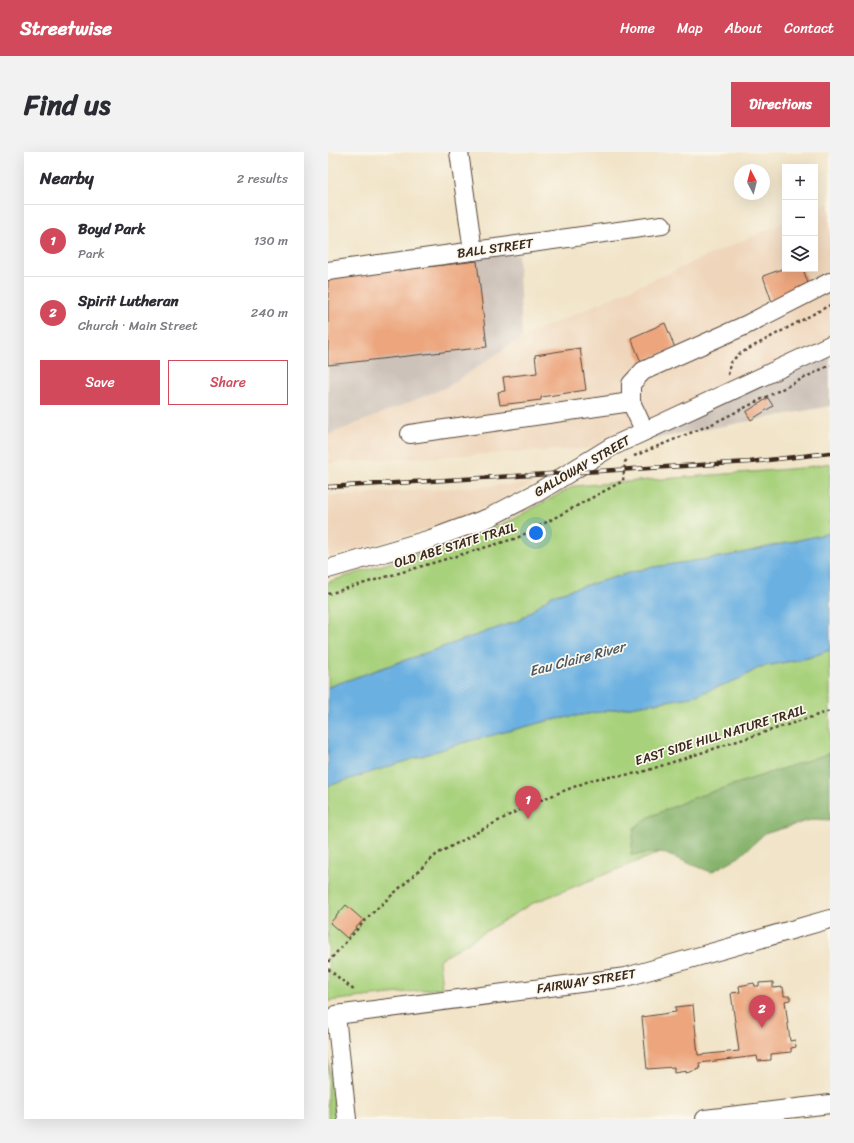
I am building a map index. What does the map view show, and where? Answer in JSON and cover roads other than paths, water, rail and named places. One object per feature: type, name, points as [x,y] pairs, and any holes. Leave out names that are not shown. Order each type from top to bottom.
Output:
[{"type":"street","points":[[459,152],[473,251]]},
{"type":"street","name":"BALL STREET","points":[[328,271],[662,225]]},
{"type":"street","points":[[644,430],[631,402],[631,384],[643,371],[746,326],[830,282]]},
{"type":"street","name":"GALLOWAY STREET","points":[[328,569],[438,537],[488,518],[538,492],[611,446],[830,345]]},
{"type":"street","points":[[410,434],[631,402]]},
{"type":"street","name":"FAIRWAY STREET","points":[[347,1119],[336,1015],[626,977],[830,919]]},
{"type":"street","points":[[705,1119],[830,1104]]},
{"type":"water","name":"Eau Claire River","points":[[830,533],[830,650],[808,658],[760,667],[739,679],[691,697],[551,720],[462,743],[328,786],[328,687],[520,620],[552,595],[647,568],[733,555]]},
{"type":"railway","points":[[328,487],[750,462],[830,453]]},
{"type":"place","name":"Boyd Park","points":[[528,819]]},
{"type":"place","name":"Spirit Lutheran","points":[[762,1028]]}]
